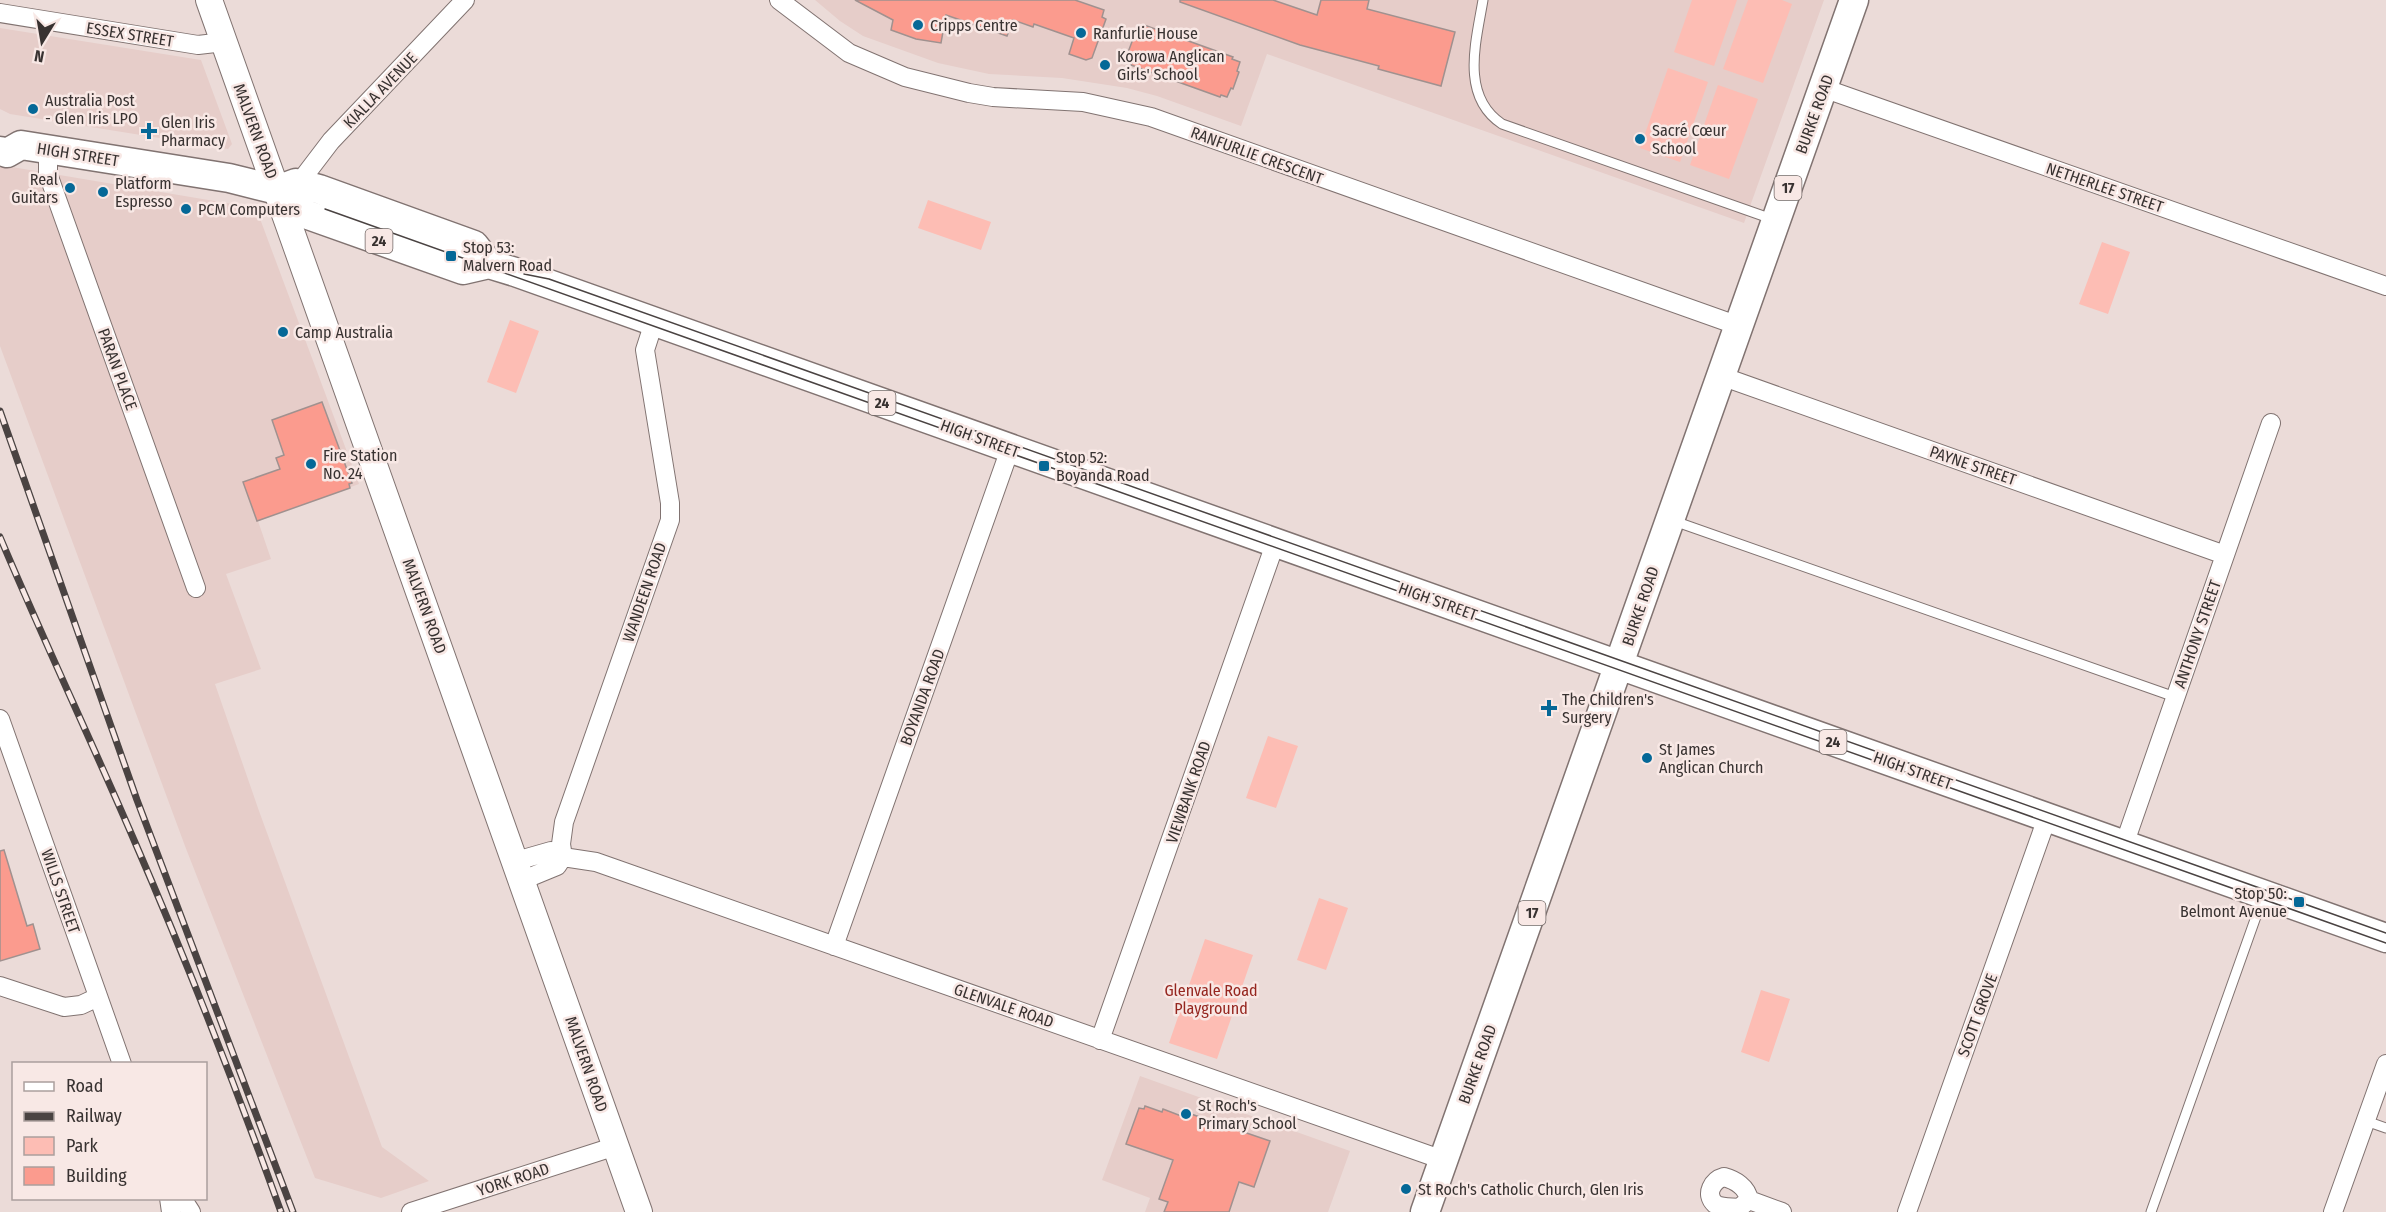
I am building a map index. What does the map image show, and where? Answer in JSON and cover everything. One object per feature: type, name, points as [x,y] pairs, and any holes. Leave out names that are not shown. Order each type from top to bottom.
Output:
[{"type":"main road","name":"MALVERN ROAD","points":[[209,0],[224,42],[288,186],[519,871],[639,1212]]},
{"type":"main road","name":"BURKE ROAD","points":[[1425,1212],[1854,0]]},
{"type":"main road","name":"HIGH STREET","points":[[17,144],[288,186],[293,206],[308,215],[408,252],[463,270],[489,264],[2386,938]]},
{"type":"street","name":"KIALLA AVENUE","points":[[288,186],[465,0]]},
{"type":"street","name":"RANFURLIE CRESCENT","points":[[779,0],[849,53],[905,77],[977,95],[1083,102],[1151,117],[1739,326]]},
{"type":"street","name":"ESSEX STREET","points":[[0,13],[198,45],[224,42]]},
{"type":"street","name":"NETHERLEE STREET","points":[[1823,88],[2386,286]]},
{"type":"street","name":"PARAN PLACE","points":[[17,144],[48,174],[196,588]]},
{"type":"street","name":"WANDEEN ROAD","points":[[563,857],[561,844],[564,822],[670,520],[670,503],[645,350],[654,322]]},
{"type":"street","name":"PAYNE STREET","points":[[1721,376],[2225,555]]},
{"type":"street","name":"ANTHONY STREET","points":[[2124,845],[2271,423]]},
{"type":"street","name":"BOYANDA ROAD","points":[[834,946],[1010,449]]},
{"type":"street","name":"VIEWBANK ROAD","points":[[1100,1040],[1275,544]]},
{"type":"street","name":"WILLS STREET","points":[[0,719],[121,1062]]},
{"type":"street","name":"SCOTT GROVE","points":[[1907,1212],[2047,818]]},
{"type":"street","points":[[519,871],[557,866],[563,857]]},
{"type":"street","name":"GLENVALE ROAD","points":[[563,857],[597,861],[1443,1160]]},
{"type":"street","points":[[0,986],[64,1006],[81,1005],[98,997]]},
{"type":"street","points":[[2333,1212],[2386,1064]]},
{"type":"street","name":"YORK ROAD","points":[[411,1212],[616,1146]]},
{"type":"street","points":[[1749,1200],[1782,1212]]},
{"type":"lane","points":[[1483,0],[1474,70],[1477,94],[1494,118],[1502,124],[1776,221]]},
{"type":"lane","points":[[1670,520],[2175,697]]},
{"type":"lane","points":[[2151,1212],[2264,894]]},
{"type":"lane","points":[[2366,1121],[2386,1128]]},
{"type":"shaded area","name":"Sacré Cœur School","points":[[815,0],[1824,0],[1744,223],[1267,54],[1241,126],[1157,96],[1127,88],[1062,78],[989,74],[938,63],[863,36]]},
{"type":"shaded area","points":[[0,28],[201,60],[232,144],[228,149],[10,114],[0,109]]},
{"type":"shaded area","points":[[0,165],[256,208],[359,484],[258,521],[271,559],[226,574],[261,669],[215,684],[382,1147],[429,1181],[381,1198],[315,1178],[185,846],[0,346]]},
{"type":"shaded area","name":"St Roch's Primary School","points":[[1140,1076],[1350,1151],[1328,1212],[1145,1212],[1150,1198],[1102,1180]]},
{"type":"green space","points":[[1692,0],[1737,0],[1714,66],[1674,52]]},
{"type":"green space","points":[[1748,0],[1782,0],[1792,4],[1763,83],[1723,69]]},
{"type":"green space","points":[[1668,68],[1708,82],[1680,162],[1640,148]]},
{"type":"green space","points":[[1718,85],[1758,99],[1729,179],[1690,165]]},
{"type":"green space","points":[[928,200],[991,222],[981,250],[918,228]]},
{"type":"green space","points":[[2102,242],[2130,252],[2108,314],[2079,304]]},
{"type":"green space","points":[[510,320],[539,331],[516,393],[487,382]]},
{"type":"green space","points":[[1268,736],[1298,746],[1276,808],[1246,798]]},
{"type":"green space","points":[[1319,898],[1348,908],[1326,970],[1297,960]]},
{"type":"green space","name":"Glenvale Road Playground","points":[[1205,939],[1253,955],[1217,1059],[1169,1043]]},
{"type":"green space","points":[[1761,990],[1790,999],[1769,1062],[1741,1052]]},
{"type":"building","points":[[855,0],[1075,0],[1104,10],[1102,17],[1106,19],[1092,58],[1086,60],[1069,54],[1074,38],[1034,24],[1033,27],[1013,20],[1007,36],[946,15],[941,43],[916,39],[891,30],[893,20]]},
{"type":"building","points":[[1180,0],[1273,0],[1317,15],[1321,0],[1369,0],[1367,9],[1455,32],[1441,86],[1378,69],[1379,66],[1300,45],[1180,2]]},
{"type":"building","points":[[1144,25],[1233,57],[1232,59],[1240,62],[1233,89],[1231,88],[1227,97],[1221,95],[1220,97],[1131,65],[1134,58],[1127,55],[1136,31],[1142,33]]},
{"type":"building","name":"Fire Station No. 24","points":[[322,402],[352,483],[349,484],[350,488],[257,521],[243,482],[280,469],[276,458],[284,455],[272,420]]},
{"type":"building","points":[[4,850],[27,926],[33,924],[40,949],[0,961],[0,851]]},
{"type":"building","points":[[1145,1106],[1162,1112],[1163,1109],[1189,1119],[1191,1114],[1270,1141],[1254,1187],[1239,1182],[1229,1212],[1164,1212],[1168,1202],[1159,1199],[1173,1160],[1126,1144],[1139,1108],[1144,1109]]},
{"type":"tram line","points":[[325,209],[2386,943]]},
{"type":"tram line","points":[[524,274],[549,279],[2386,933]]},
{"type":"railway","points":[[0,411],[137,800],[293,1212]]},
{"type":"railway","points":[[0,537],[173,932],[229,1072],[281,1212]]},
{"type":"place","name":"Cripps Centre","points":[[918,25]]},
{"type":"place","name":"Ranfurlie House","points":[[1081,33]]},
{"type":"place","name":"Korowa Anglican Girls' School","points":[[1105,65]]},
{"type":"place","name":"Australia Post - Glen Iris LPO","points":[[33,109]]},
{"type":"place","name":"Glen Iris Pharmacy","points":[[149,131]]},
{"type":"place","name":"Sacré Cœur School","points":[[1640,139]]},
{"type":"place","name":"Real Guitars","points":[[70,188]]},
{"type":"place","name":"Platform Espresso","points":[[103,192]]},
{"type":"place","name":"PCM Computers","points":[[186,209]]},
{"type":"place","name":"Stop 53: Malvern Road","points":[[451,256]]},
{"type":"place","name":"Camp Australia","points":[[283,332]]},
{"type":"place","name":"Fire Station No. 24","points":[[311,464]]},
{"type":"place","name":"Stop 52: Boyanda Road","points":[[1044,466]]},
{"type":"place","name":"The Children's Surgery","points":[[1549,708]]},
{"type":"place","name":"St James Anglican Church","points":[[1647,758]]},
{"type":"place","name":"Stop 50: Belmont Avenue","points":[[2299,902]]},
{"type":"place","name":"St Roch's Primary School","points":[[1186,1114]]},
{"type":"place","name":"St Roch's Catholic Church, Glen Iris","points":[[1406,1189]]}]
